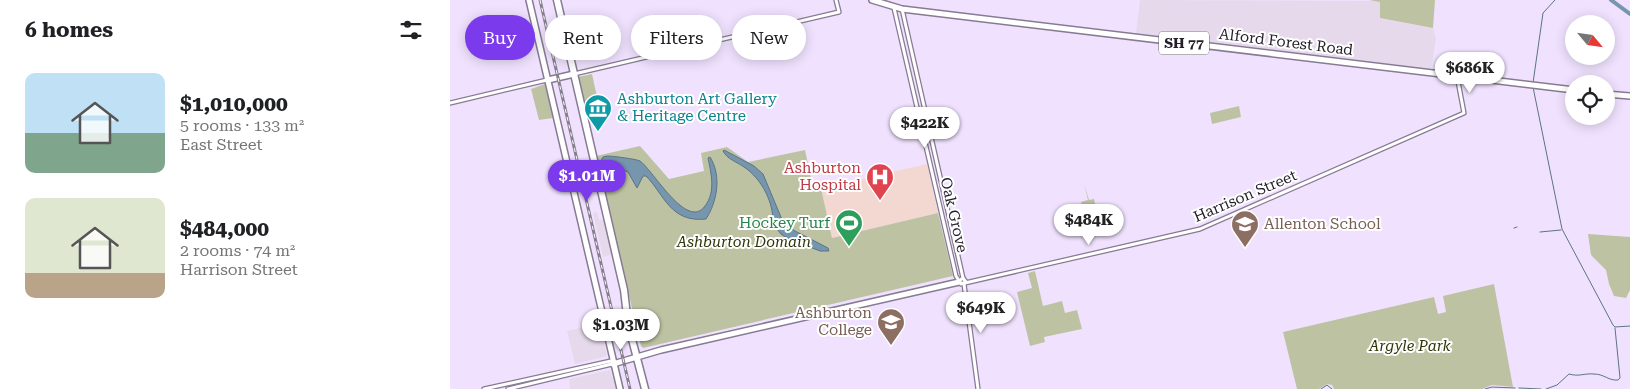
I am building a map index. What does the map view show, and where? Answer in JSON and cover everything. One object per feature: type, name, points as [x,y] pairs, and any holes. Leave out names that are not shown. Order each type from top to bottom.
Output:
[{"type":"highway","points":[[557,0],[646,389]]},
{"type":"main road","points":[[529,0],[620,389]]},
{"type":"main road","name":"SH 77","points":[[872,0],[902,9]]},
{"type":"main road","name":"Alford Forest Road","points":[[902,9],[1457,76]]},
{"type":"main road","points":[[548,80],[574,74]]},
{"type":"main road","name":"SH 77","points":[[1457,76],[1565,89]]},
{"type":"main road","points":[[1615,95],[1630,96]]},
{"type":"main road","points":[[613,362],[961,281]]},
{"type":"street","points":[[574,74],[839,12],[836,0]]},
{"type":"street","name":"Oak Grove","points":[[894,8],[961,281]]},
{"type":"street","name":"Oak Grove","points":[[902,9],[961,281]]},
{"type":"street","name":"Harrison Street","points":[[961,281],[1200,229],[1464,114],[1457,76]]},
{"type":"street","points":[[450,103],[548,80]]},
{"type":"street","points":[[961,281],[978,389]]},
{"type":"street","points":[[484,389],[587,365],[613,362]]},
{"type":"street","points":[[508,389],[588,371],[613,362]]},
{"type":"street","points":[[587,365],[588,371]]},
{"type":"shaded area","points":[[1140,0],[1380,1],[1380,18],[1433,28],[1436,39],[1431,69],[1136,33]]},
{"type":"shaded area","name":"Ashburton Hospital","points":[[927,164],[938,213],[832,238],[821,188]]},
{"type":"shaded area","points":[[597,212],[599,220],[604,219],[613,254],[603,257],[593,213]]},
{"type":"shaded area","points":[[600,323],[607,356],[575,364],[567,331]]},
{"type":"shaded area","points":[[610,370],[616,389],[570,389],[569,379]]},
{"type":"green space","points":[[1369,0],[1435,0],[1433,28],[1380,18],[1380,2]]},
{"type":"green space","points":[[592,74],[599,106],[586,110],[578,77]]},
{"type":"green space","points":[[545,84],[553,118],[539,120],[531,89]]},
{"type":"green space","points":[[1239,106],[1241,117],[1212,124],[1210,113]]},
{"type":"green space","name":"Ashburton Domain","points":[[640,146],[669,179],[704,171],[701,153],[727,147],[748,162],[805,150],[813,188],[821,188],[832,238],[938,213],[953,276],[643,348],[596,156]]},
{"type":"green space","points":[[1084,184],[1089,200],[1094,199],[1096,208],[1111,204],[1112,207],[1097,211],[1099,218],[1086,221],[1081,202],[1088,200]]},
{"type":"green space","points":[[1588,234],[1630,237],[1630,290],[1626,298],[1614,296],[1606,270],[1591,255]]},
{"type":"green space","points":[[1035,271],[1043,306],[1062,301],[1065,313],[1077,310],[1082,329],[1044,337],[1045,342],[1030,346],[1017,292],[1032,288],[1028,273]]},
{"type":"green space","name":"Argyle Park","points":[[1494,284],[1513,387],[1492,385],[1482,389],[1334,389],[1332,385],[1327,384],[1319,389],[1297,389],[1283,332],[1434,297],[1438,314],[1446,312],[1443,296]]},
{"type":"water","points":[[724,150],[754,166],[763,174],[783,222],[795,231],[828,248],[829,251],[820,251],[781,234],[773,224],[773,216],[766,192],[750,172],[727,156]]},
{"type":"water","points":[[603,157],[640,161],[680,205],[689,211],[698,212],[705,206],[711,195],[712,182],[708,158],[710,157],[716,172],[717,189],[713,205],[706,219],[694,219],[676,212],[669,206],[646,176],[643,176],[637,188],[628,172],[601,161]]},
{"type":"waterway","points":[[1533,83],[1543,13],[1555,0]]},
{"type":"waterway","points":[[1611,0],[1630,14]]},
{"type":"waterway","points":[[1533,87],[1562,229],[1613,325],[1615,327],[1630,326]]},
{"type":"waterway","points":[[1540,232],[1561,230]]},
{"type":"waterway","points":[[1546,389],[1557,385],[1569,374],[1598,374],[1618,380],[1620,378],[1615,328]]},
{"type":"waterway","points":[[1321,389],[1327,385],[1332,389]]},
{"type":"waterway","points":[[1485,389],[1492,387],[1515,388]]},
{"type":"waterway","points":[[1519,388],[1541,389]]},
{"type":"railway","points":[[540,0],[630,389]]},
{"type":"place","name":"Ashburton Art Gallery & Heritage Centre","points":[[598,132]]},
{"type":"place","name":"Ashburton Hospital","points":[[880,201]]},
{"type":"place","name":"Hockey Turf","points":[[849,247]]},
{"type":"place","name":"Allenton School","points":[[1245,248]]},
{"type":"place","name":"Ashburton College","points":[[891,346]]}]
